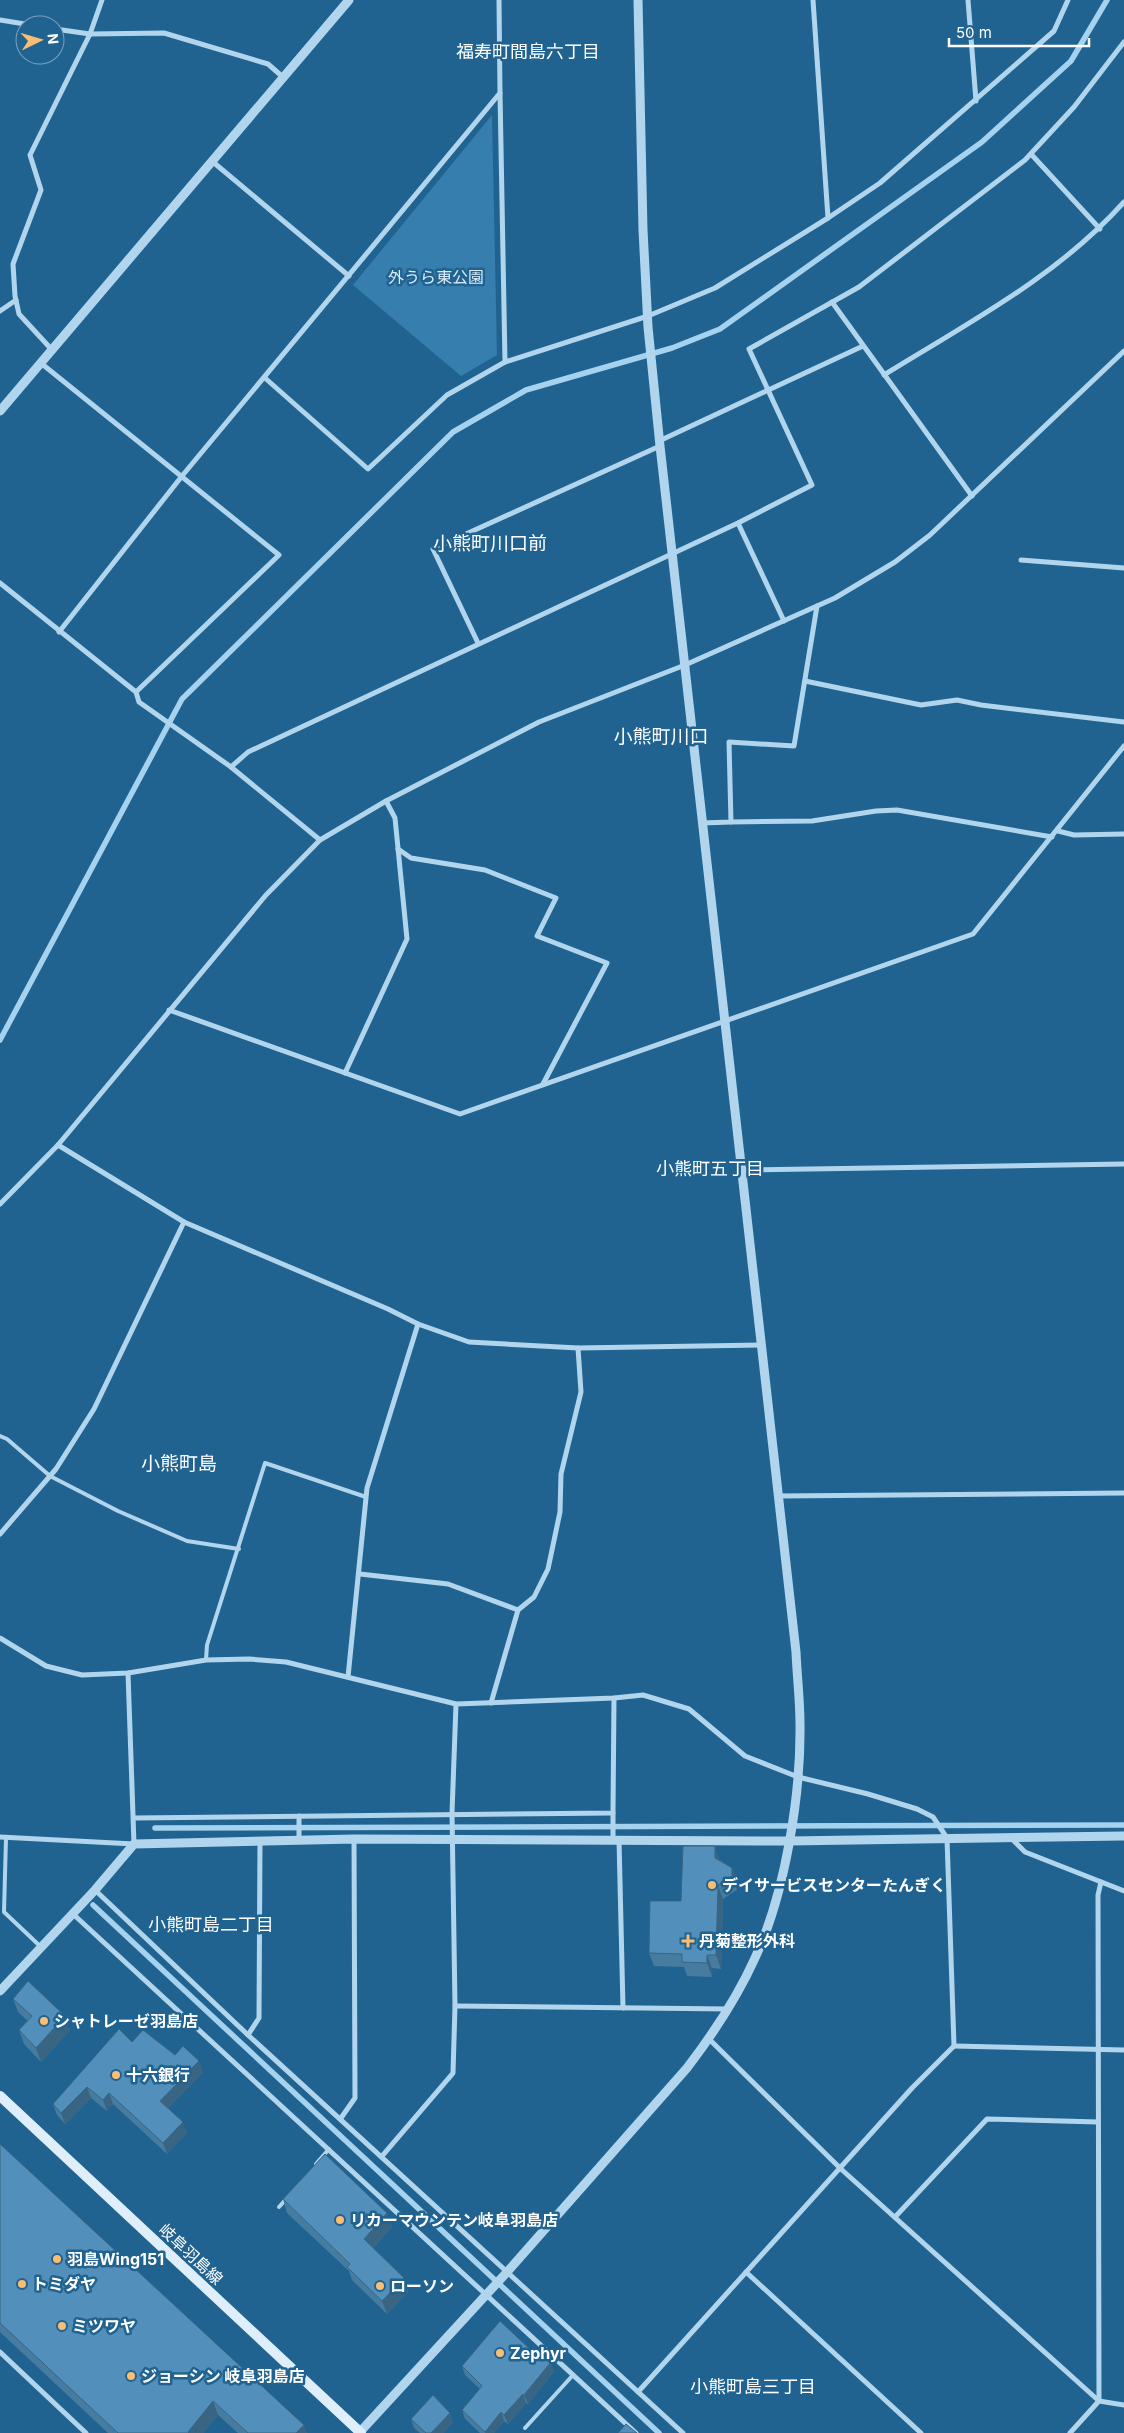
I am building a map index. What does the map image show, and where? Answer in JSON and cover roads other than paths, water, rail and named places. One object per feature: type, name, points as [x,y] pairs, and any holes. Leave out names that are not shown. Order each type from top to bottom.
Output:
[{"type":"main road","name":"岐阜羽島線","points":[[0,2096],[360,2433]]},
{"type":"street","points":[[53,351],[19,314],[13,264],[41,190],[30,155],[90,34],[102,0]]},
{"type":"street","points":[[0,411],[285,78],[349,0]]},
{"type":"street","points":[[499,0],[506,362]]},
{"type":"street","points":[[360,2433],[508,2271],[682,2073],[709,2039],[729,2009],[756,1957],[776,1898],[789,1841],[798,1777],[800,1725],[796,1652],[653,385],[643,230],[638,0]]},
{"type":"street","points":[[813,0],[828,218]]},
{"type":"street","points":[[968,0],[976,101]]},
{"type":"street","points":[[264,378],[368,469],[447,395],[506,362],[648,316],[715,288],[828,218],[880,183],[1054,31],[1068,0]]},
{"type":"street","points":[[0,20],[15,22]]},
{"type":"street","points":[[65,30],[90,34],[164,33],[268,64],[285,78]]},
{"type":"street","points":[[231,767],[248,752],[672,552],[738,523],[812,486],[749,349],[859,287],[1032,154],[1074,107],[1124,42]]},
{"type":"street","points":[[59,632],[182,476],[500,93]]},
{"type":"street","points":[[1032,154],[1100,229]]},
{"type":"street","points":[[213,162],[349,276]]},
{"type":"street","points":[[884,375],[1023,289],[1100,229],[1124,202]]},
{"type":"street","points":[[0,311],[16,300]]},
{"type":"street","points":[[832,302],[972,496]]},
{"type":"street","points":[[478,643],[433,549],[864,346]]},
{"type":"street","points":[[0,1204],[58,1145],[266,895],[320,840],[386,800],[539,722],[685,665],[784,621],[835,598],[895,562],[930,535],[1124,351]]},
{"type":"street","points":[[42,364],[279,555],[136,692]]},
{"type":"street","points":[[738,523],[784,621]]},
{"type":"street","points":[[1021,560],[1124,568]]},
{"type":"street","points":[[0,583],[136,692],[139,702],[147,709],[231,767],[320,840]]},
{"type":"street","points":[[731,822],[729,742],[794,746],[817,606]]},
{"type":"street","points":[[805,681],[921,705],[957,700],[981,705],[1124,722]]},
{"type":"street","points":[[169,1010],[460,1114],[973,934],[1058,831],[1124,746]]},
{"type":"street","points":[[345,1073],[407,939],[395,818],[386,800]]},
{"type":"street","points":[[702,822],[812,821],[876,811],[897,810],[1052,837]]},
{"type":"street","points":[[1058,831],[1074,835],[1124,834]]},
{"type":"street","points":[[398,849],[411,858],[485,870],[556,898],[537,936],[607,963],[542,1085]]},
{"type":"street","points":[[58,1145],[184,1222],[418,1324],[469,1342],[578,1348],[761,1345]]},
{"type":"street","points":[[741,1170],[1124,1164]]},
{"type":"street","points":[[0,1534],[50,1476],[94,1409],[184,1222]]},
{"type":"street","points":[[348,1677],[360,1574],[367,1488],[418,1324]]},
{"type":"street","points":[[491,1704],[518,1610],[534,1597],[548,1569],[560,1512],[561,1474],[581,1392],[578,1348]]},
{"type":"street","points":[[778,1496],[1124,1493]]},
{"type":"street","points":[[360,1574],[448,1584],[518,1610]]},
{"type":"street","points":[[0,1638],[46,1666],[82,1675],[128,1673],[206,1660],[249,1659],[286,1662],[456,1704],[491,1704],[643,1695],[689,1709],[745,1756],[798,1777],[868,1794],[933,1817],[947,1838],[954,2046]]},
{"type":"street","points":[[0,1991],[95,1890],[134,1844],[128,1673]]},
{"type":"street","points":[[614,1698],[613,1822],[623,2008]]},
{"type":"street","points":[[382,2156],[453,2074],[455,2006],[452,1813],[456,1704]]},
{"type":"street","points":[[134,1818],[299,1819],[452,1813],[613,1813]]},
{"type":"street","points":[[299,1819],[299,1836]]},
{"type":"street","points":[[3,1838],[134,1844],[260,1840],[299,1836],[354,1839],[452,1835],[789,1841],[1124,1836]]},
{"type":"street","points":[[1010,1837],[1025,1852],[1124,1891]]},
{"type":"street","points":[[341,2118],[355,2098],[354,1839]]},
{"type":"street","points":[[248,2034],[260,2018],[260,1840]]},
{"type":"street","points":[[1070,2433],[1099,2401],[1098,1895],[1101,1882]]},
{"type":"street","points":[[95,1890],[248,2034],[683,2433]]},
{"type":"street","points":[[73,1914],[636,2433]]},
{"type":"street","points":[[455,2006],[729,2009]]},
{"type":"street","points":[[709,2039],[841,2169],[1099,2401],[1124,2405]]},
{"type":"street","points":[[638,2392],[912,2088],[954,2046],[1124,2050]]},
{"type":"street","points":[[895,2217],[987,2119],[1098,2122]]},
{"type":"street","points":[[746,2272],[921,2433]]},
{"type":"street","points":[[0,2352],[86,2433]]},
{"type":"lane","points":[[0,1436],[7,1439],[50,1476],[118,1511],[187,1541],[239,1549]]},
{"type":"lane","points":[[206,1660],[207,1645],[265,1463],[366,1497]]},
{"type":"lane","points":[[3,1838],[4,1912],[41,1948]]},
{"type":"lane","points":[[310,2170],[329,2149]]},
{"type":"lane","points":[[279,2207],[292,2192]]},
{"type":"lane","points":[[525,2428],[573,2375]]},
{"type":"waterway","points":[[0,1040],[182,699],[453,432],[526,390],[672,348],[720,329],[982,142],[1071,61],[1107,0]]},
{"type":"waterway","points":[[155,1828],[1124,1825]]},
{"type":"waterway","points":[[93,1905],[659,2433]]},
{"type":"place","name":"デイサービスセンターたんぎく","points":[[712,1885]]},
{"type":"place","name":"丹菊整形外科","points":[[688,1941]]},
{"type":"place","name":"シャトレーゼ羽島店","points":[[44,2021]]},
{"type":"place","name":"十六銀行","points":[[116,2075]]},
{"type":"place","name":"リカーマウンテン岐阜羽島店","points":[[340,2220]]},
{"type":"place","name":"羽島Wing151","points":[[57,2259]]},
{"type":"place","name":"トミダヤ","points":[[22,2284]]},
{"type":"place","name":"ローソン","points":[[380,2286]]},
{"type":"place","name":"ミツワヤ","points":[[62,2326]]},
{"type":"place","name":"Zephyr","points":[[500,2353]]},
{"type":"place","name":"ジョーシン 岐阜羽島店","points":[[131,2376]]},
{"type":"district","name":"福寿町間島六丁目","points":[[528,51]]},
{"type":"district","name":"小熊町川口前","points":[[490,543]]},
{"type":"district","name":"小熊町川口","points":[[661,736]]},
{"type":"district","name":"小熊町五丁目","points":[[710,1168]]},
{"type":"district","name":"小熊町島","points":[[179,1463]]},
{"type":"district","name":"小熊町島二丁目","points":[[211,1924]]},
{"type":"district","name":"小熊町島三丁目","points":[[753,2386]]},
{"type":"park label","name":"外うら東公園","points":[[436,277]]}]
